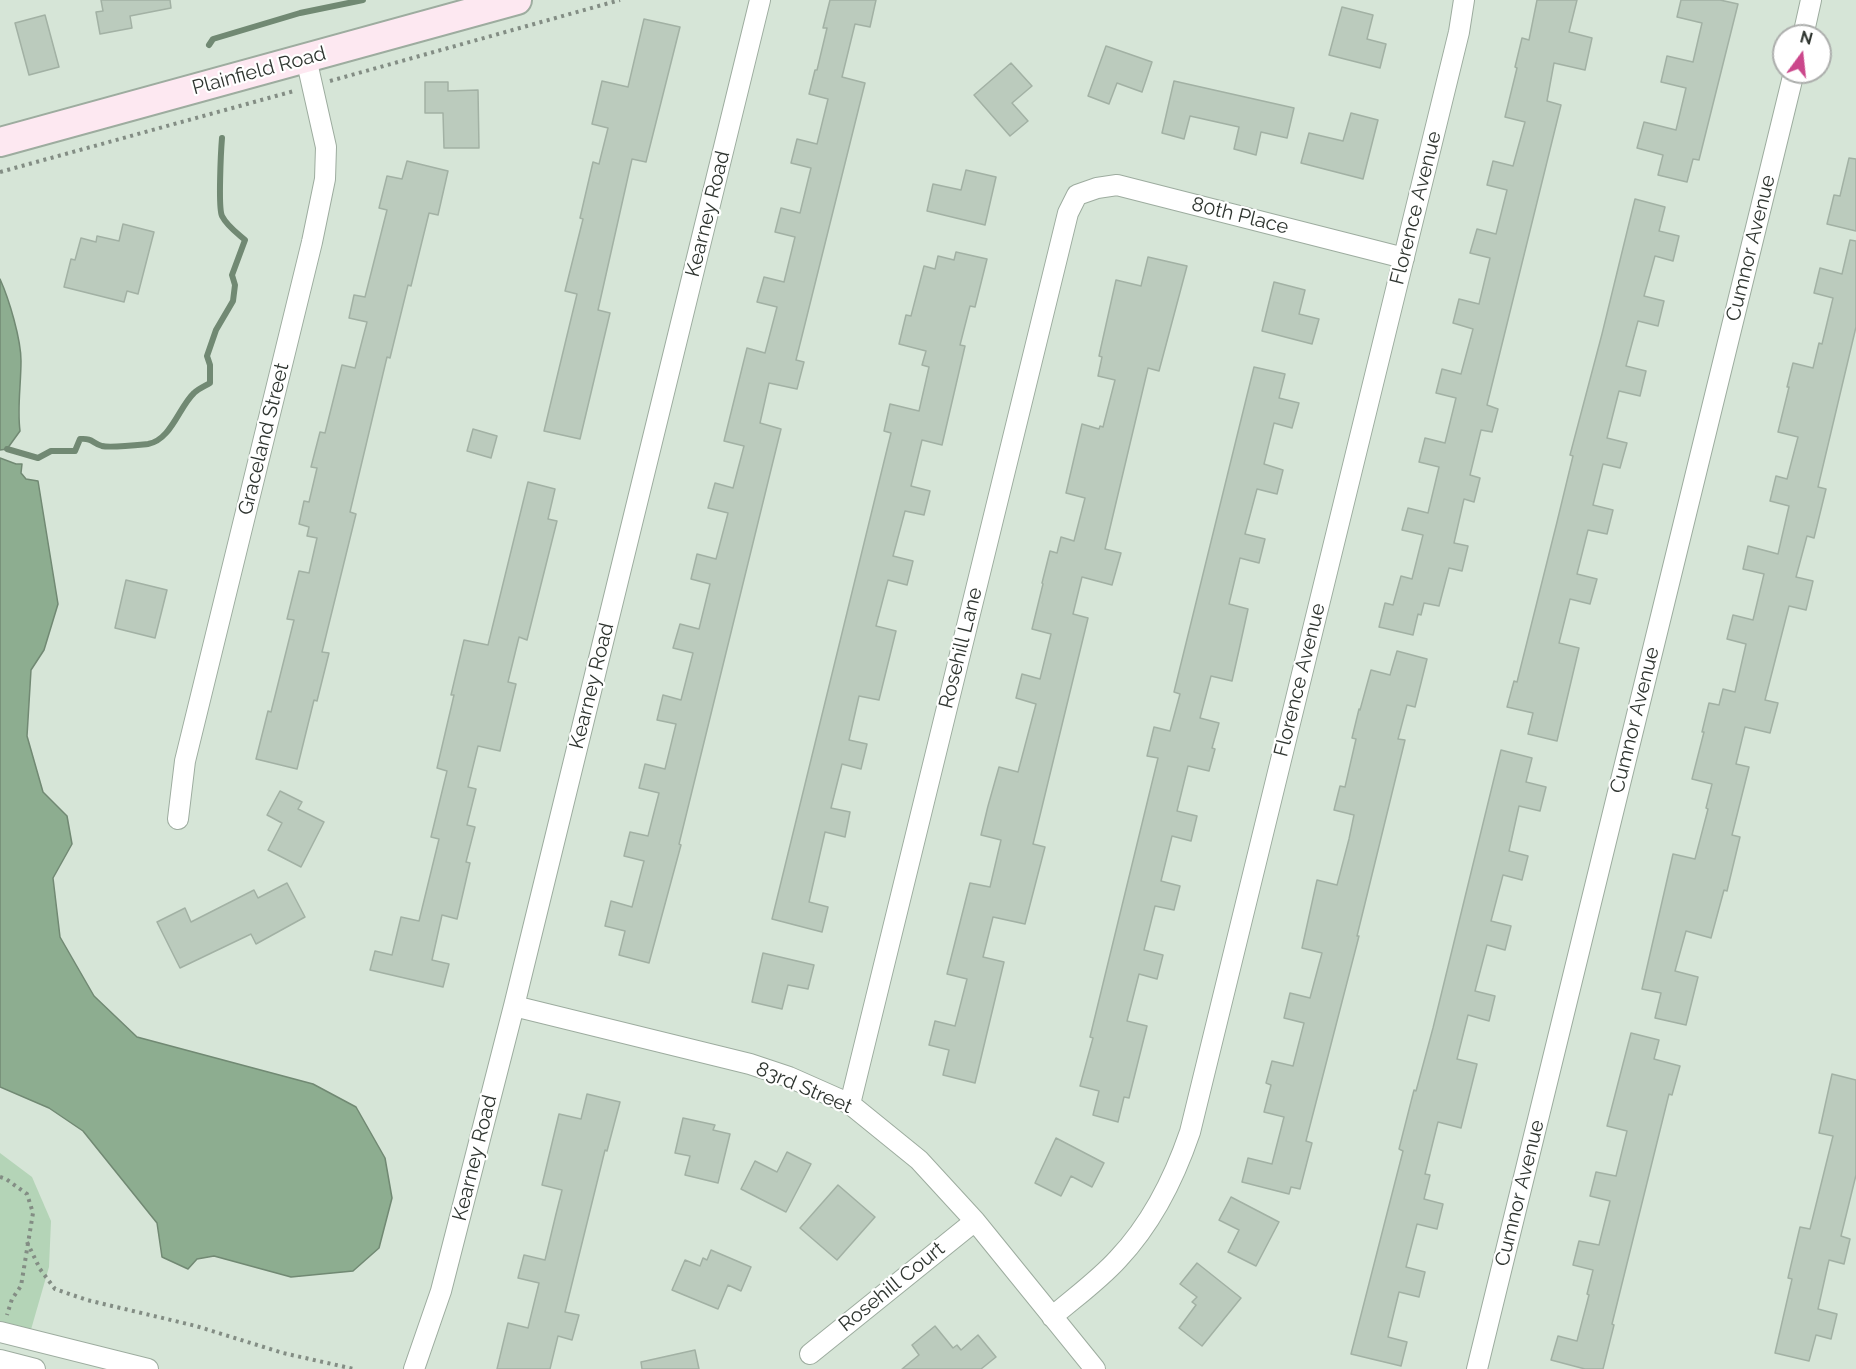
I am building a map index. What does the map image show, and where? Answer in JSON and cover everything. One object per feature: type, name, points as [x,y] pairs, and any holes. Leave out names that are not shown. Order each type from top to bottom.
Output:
[{"type":"main road","name":"Plainfield Road","points":[[0,142],[306,58],[457,8],[517,0]]},
{"type":"street","name":"Kearney Road","points":[[414,1369],[441,1291],[514,1006],[760,0]]},
{"type":"street","name":"Florence Avenue","points":[[1053,1317],[1117,1260],[1143,1229],[1173,1176],[1186,1143],[1459,32],[1464,0]]},
{"type":"street","points":[[1806,24],[1811,0]]},
{"type":"street","name":"Graceland Street","points":[[178,819],[186,761],[309,254],[325,179],[326,147],[306,58]]},
{"type":"street","name":"Cumnor Avenue","points":[[1477,1369],[1791,84]]},
{"type":"street","name":"80th Place","points":[[1077,195],[1097,188],[1117,185],[1404,258]]},
{"type":"street","name":"Rosehill Lane","points":[[850,1104],[1068,213],[1077,195]]},
{"type":"street","name":"83rd Street","points":[[514,1006],[750,1064],[789,1077],[850,1104],[919,1160],[975,1221],[1095,1369]]},
{"type":"street","name":"Rosehill Court","points":[[810,1353],[975,1221]]},
{"type":"street","points":[[2,1333],[148,1369]]},
{"type":"street","points":[[0,1360],[35,1369]]},
{"type":"path","points":[[0,1177],[27,1194],[33,1213],[21,1286],[12,1299],[2,1333]]},
{"type":"path","points":[[27,1242],[40,1269],[55,1289],[87,1300],[196,1326],[283,1353],[354,1369]]},
{"type":"shaded area","points":[[0,279],[14,319],[21,361],[20,431],[7,449],[0,450]]},
{"type":"shaded area","points":[[0,458],[22,464],[21,473],[26,479],[38,481],[58,604],[44,650],[31,670],[27,736],[43,792],[67,816],[72,844],[53,878],[60,937],[94,996],[137,1037],[313,1084],[356,1107],[385,1158],[392,1198],[379,1248],[353,1271],[291,1277],[214,1256],[197,1259],[188,1269],[162,1257],[157,1223],[83,1131],[49,1108],[0,1087]]},
{"type":"shaded area","points":[[0,1153],[32,1177],[51,1221],[49,1267],[28,1340],[0,1333]]},
{"type":"building","points":[[101,0],[170,0],[171,8],[130,16],[132,28],[100,34],[96,12],[103,11]]},
{"type":"building","points":[[830,0],[876,0],[870,27],[855,24],[842,77],[865,83],[796,360],[804,362],[797,389],[769,383],[760,423],[781,429],[679,844],[681,845],[649,963],[619,955],[625,931],[605,926],[611,901],[632,907],[644,861],[624,856],[630,832],[648,836],[659,793],[639,788],[645,764],[665,769],[676,724],[657,720],[663,695],[681,700],[693,653],[673,648],[680,624],[699,629],[710,584],[691,579],[697,554],[716,559],[728,513],[708,508],[715,483],[733,488],[744,446],[724,441],[747,348],[765,353],[777,307],[757,302],[764,277],[784,282],[795,237],[775,232],[781,208],[800,213],[811,168],[791,163],[797,139],[817,144],[828,99],[809,94],[827,28],[823,28]]},
{"type":"building","points":[[1537,0],[1577,0],[1569,32],[1592,38],[1585,70],[1554,63],[1547,101],[1561,105],[1487,405],[1498,409],[1492,432],[1481,430],[1470,475],[1480,478],[1474,502],[1464,499],[1454,543],[1468,546],[1462,571],[1449,568],[1439,606],[1424,603],[1421,615],[1418,614],[1413,635],[1379,627],[1385,603],[1393,605],[1401,576],[1412,579],[1423,535],[1402,530],[1408,508],[1428,513],[1439,467],[1419,462],[1425,438],[1445,443],[1456,398],[1436,393],[1442,369],[1461,374],[1473,329],[1453,323],[1459,299],[1479,304],[1490,258],[1470,253],[1477,229],[1496,234],[1507,190],[1487,185],[1493,161],[1513,166],[1525,122],[1505,117],[1522,38],[1529,40]]},
{"type":"building","points":[[1681,0],[1720,0],[1738,4],[1699,160],[1693,159],[1687,182],[1658,175],[1663,155],[1637,148],[1644,122],[1676,130],[1686,88],[1661,82],[1667,56],[1693,62],[1702,23],[1677,17]]},
{"type":"building","points":[[1342,7],[1373,15],[1367,39],[1386,44],[1380,68],[1329,55]]},
{"type":"building","points":[[45,15],[59,67],[29,75],[15,23]]},
{"type":"building","points":[[644,19],[680,27],[646,162],[632,159],[598,310],[610,313],[580,439],[544,431],[577,294],[565,291],[583,219],[580,218],[593,162],[599,164],[608,128],[592,124],[602,81],[628,87]]},
{"type":"building","points":[[1106,46],[1152,62],[1142,92],[1117,83],[1109,104],[1088,96]]},
{"type":"building","points":[[1011,63],[1032,86],[1012,103],[1028,121],[1010,136],[974,95]]},
{"type":"building","points":[[1174,81],[1294,108],[1287,138],[1261,132],[1256,155],[1234,149],[1239,127],[1190,116],[1184,139],[1162,133]]},
{"type":"building","points":[[425,82],[448,82],[448,91],[478,90],[479,148],[444,148],[443,113],[425,113]]},
{"type":"building","points":[[1351,113],[1378,120],[1363,179],[1301,163],[1309,133],[1343,141]]},
{"type":"building","points":[[1849,158],[1856,159],[1856,231],[1827,224],[1834,195],[1840,196]]},
{"type":"building","points":[[407,161],[448,171],[438,215],[429,213],[390,358],[387,357],[350,512],[356,514],[322,652],[329,653],[317,701],[314,700],[297,769],[256,759],[268,711],[271,712],[294,620],[287,619],[299,571],[309,573],[317,538],[307,536],[309,527],[299,524],[304,501],[309,502],[317,468],[311,467],[320,432],[325,433],[342,365],[355,368],[367,322],[349,318],[354,295],[365,297],[387,210],[379,208],[387,176],[402,179]]},
{"type":"building","points":[[966,170],[996,177],[985,225],[927,211],[933,184],[961,190]]},
{"type":"building","points":[[1635,199],[1665,207],[1659,231],[1679,236],[1673,261],[1655,256],[1644,296],[1664,301],[1658,326],[1638,321],[1626,366],[1646,371],[1640,396],[1619,391],[1607,438],[1627,443],[1620,468],[1603,464],[1593,505],[1613,510],[1607,534],[1588,530],[1577,574],[1597,579],[1590,604],[1570,599],[1559,643],[1579,648],[1557,741],[1528,734],[1533,713],[1507,707],[1514,681],[1517,682],[1573,456],[1570,455]]},
{"type":"building","points":[[123,224],[154,232],[138,294],[127,291],[124,302],[64,287],[71,259],[75,260],[81,238],[96,242],[97,236],[119,241]]},
{"type":"building","points":[[1850,240],[1856,241],[1856,327],[1818,487],[1826,489],[1814,538],[1807,536],[1796,577],[1813,581],[1806,610],[1789,606],[1765,700],[1778,703],[1770,733],[1745,727],[1736,764],[1749,767],[1732,835],[1740,837],[1727,891],[1724,890],[1711,938],[1686,931],[1675,971],[1698,977],[1686,1025],[1655,1018],[1661,993],[1642,989],[1673,854],[1695,859],[1708,809],[1706,808],[1712,784],[1692,779],[1709,703],[1719,705],[1723,689],[1735,692],[1746,644],[1727,639],[1733,615],[1753,620],[1764,574],[1743,569],[1748,546],[1778,554],[1789,506],[1770,501],[1776,476],[1787,479],[1798,437],[1778,432],[1793,363],[1813,368],[1819,343],[1822,344],[1833,298],[1814,293],[1820,268],[1842,274]]},
{"type":"building","points":[[956,252],[987,259],[975,307],[970,306],[960,345],[965,346],[942,445],[922,440],[911,486],[930,491],[924,515],[905,511],[893,556],[913,561],[907,585],[888,580],[876,626],[896,631],[879,700],[859,696],[849,740],[867,744],[861,769],[842,764],[831,808],[850,812],[845,837],[825,832],[809,902],[828,907],[822,932],[772,919],[891,433],[884,431],[890,404],[919,411],[929,367],[922,365],[926,351],[899,344],[906,315],[911,316],[924,266],[935,269],[938,256],[954,260]]},
{"type":"building","points":[[1148,257],[1187,266],[1159,371],[1148,368],[1105,549],[1121,553],[1112,585],[1082,577],[1073,614],[1088,618],[1033,844],[1045,847],[1025,924],[993,917],[983,957],[1004,962],[975,1083],[943,1075],[949,1050],[929,1045],[935,1021],[955,1026],[967,979],[947,974],[970,883],[990,887],[1001,840],[981,835],[988,806],[999,767],[1018,772],[1036,704],[1016,698],[1022,674],[1040,679],[1051,634],[1032,629],[1042,583],[1050,551],[1057,553],[1061,537],[1074,541],[1085,498],[1066,493],[1082,424],[1099,429],[1100,426],[1103,427],[1115,380],[1098,376],[1102,357],[1099,356],[1116,280],[1141,286]]},
{"type":"building","points":[[1274,282],[1305,290],[1299,314],[1319,319],[1312,344],[1262,331]]},
{"type":"building","points":[[1254,367],[1285,374],[1279,398],[1299,403],[1292,428],[1274,423],[1264,464],[1283,470],[1277,494],[1257,489],[1245,534],[1265,539],[1259,563],[1240,558],[1229,604],[1248,609],[1232,681],[1211,676],[1200,718],[1219,723],[1212,748],[1215,749],[1209,771],[1188,766],[1177,811],[1197,816],[1191,841],[1172,836],[1161,881],[1180,886],[1174,910],[1155,906],[1144,950],[1163,955],[1157,979],[1139,974],[1127,1021],[1147,1026],[1129,1098],[1124,1097],[1118,1122],[1093,1115],[1099,1091],[1080,1086],[1158,758],[1147,756],[1154,727],[1170,731],[1180,694],[1174,692]]},
{"type":"building","points":[[473,429],[497,436],[491,458],[467,451]]},
{"type":"building","points":[[528,482],[555,489],[548,519],[557,521],[527,640],[519,637],[508,682],[516,684],[500,751],[478,746],[468,787],[476,789],[467,825],[475,827],[466,862],[470,863],[457,919],[442,915],[432,960],[449,964],[443,987],[370,970],[375,951],[392,955],[401,917],[419,921],[439,839],[431,837],[447,771],[437,768],[464,640],[488,645]]},
{"type":"building","points":[[126,580],[167,590],[155,638],[115,628]]},
{"type":"building","points":[[1397,651],[1427,659],[1415,707],[1407,705],[1398,739],[1405,740],[1357,936],[1359,936],[1306,1141],[1312,1143],[1300,1189],[1291,1187],[1289,1194],[1242,1182],[1248,1158],[1272,1164],[1284,1117],[1264,1112],[1271,1085],[1266,1083],[1272,1061],[1293,1066],[1304,1023],[1284,1018],[1290,993],[1310,998],[1322,953],[1302,948],[1317,880],[1337,885],[1349,839],[1354,815],[1334,810],[1340,786],[1345,787],[1356,739],[1352,738],[1359,709],[1371,670],[1390,675]]},
{"type":"building","points":[[1501,750],[1532,758],[1526,782],[1546,787],[1540,811],[1519,806],[1509,851],[1528,856],[1522,880],[1503,875],[1491,921],[1511,926],[1505,950],[1487,945],[1475,991],[1495,996],[1489,1021],[1468,1015],[1457,1059],[1477,1064],[1461,1128],[1438,1122],[1425,1174],[1430,1175],[1424,1199],[1443,1204],[1437,1229],[1417,1224],[1406,1267],[1425,1272],[1419,1297],[1399,1292],[1388,1337],[1407,1342],[1401,1366],[1351,1354],[1403,1151],[1399,1149],[1433,1028]]},
{"type":"building","points":[[280,791],[302,802],[298,809],[324,822],[301,867],[268,850],[282,823],[267,815]]},
{"type":"building","points":[[287,883],[305,917],[256,944],[251,934],[180,968],[157,922],[185,908],[191,922],[254,890],[258,898]]},
{"type":"building","points":[[763,953],[814,965],[808,989],[788,985],[782,1009],[752,1002]]},
{"type":"building","points":[[1631,1033],[1659,1040],[1654,1059],[1680,1066],[1672,1095],[1669,1094],[1603,1369],[1585,1369],[1551,1360],[1558,1336],[1577,1341],[1589,1295],[1587,1294],[1593,1270],[1573,1265],[1579,1241],[1599,1245],[1610,1201],[1590,1196],[1596,1172],[1616,1176],[1627,1131],[1607,1126]]},
{"type":"building","points":[[1832,1074],[1856,1080],[1856,1175],[1841,1236],[1850,1239],[1844,1264],[1829,1260],[1818,1309],[1837,1314],[1831,1339],[1816,1335],[1809,1361],[1775,1353],[1792,1279],[1788,1278],[1800,1227],[1810,1229],[1833,1136],[1819,1133]]},
{"type":"building","points":[[587,1094],[620,1102],[607,1151],[605,1150],[565,1312],[579,1315],[572,1340],[558,1336],[550,1369],[497,1369],[508,1323],[528,1328],[539,1283],[518,1278],[524,1255],[545,1260],[562,1190],[542,1185],[559,1114],[581,1119]]},
{"type":"building","points":[[683,1118],[715,1125],[713,1130],[730,1134],[718,1183],[685,1175],[690,1156],[675,1153]]},
{"type":"building","points":[[1056,1138],[1104,1163],[1092,1187],[1071,1176],[1061,1196],[1035,1183]]},
{"type":"building","points":[[787,1152],[811,1164],[786,1212],[741,1189],[755,1161],[777,1172]]},
{"type":"building","points":[[838,1185],[875,1217],[837,1260],[800,1228]]},
{"type":"building","points":[[1231,1197],[1279,1222],[1256,1266],[1228,1252],[1239,1230],[1219,1220]]},
{"type":"building","points":[[711,1250],[751,1267],[741,1291],[728,1285],[718,1309],[672,1290],[685,1260],[700,1266],[703,1258],[707,1260]]},
{"type":"building","points":[[1197,1263],[1241,1298],[1202,1346],[1179,1328],[1196,1305],[1192,1302],[1197,1297],[1180,1284]]},
{"type":"building","points":[[935,1326],[953,1348],[957,1345],[961,1350],[978,1335],[996,1357],[981,1369],[902,1369],[919,1355],[912,1345]]},
{"type":"building","points":[[695,1350],[699,1369],[642,1369],[641,1362]]},
{"type":"waterway","points":[[209,45],[213,39],[300,13],[363,0]]},
{"type":"waterway","points":[[7,449],[38,458],[51,451],[75,451],[80,439],[88,439],[106,447],[148,444],[163,436],[194,393],[210,383],[210,365],[207,356],[216,330],[233,301],[235,285],[232,275],[245,240],[222,216],[220,202],[222,138]]}]
